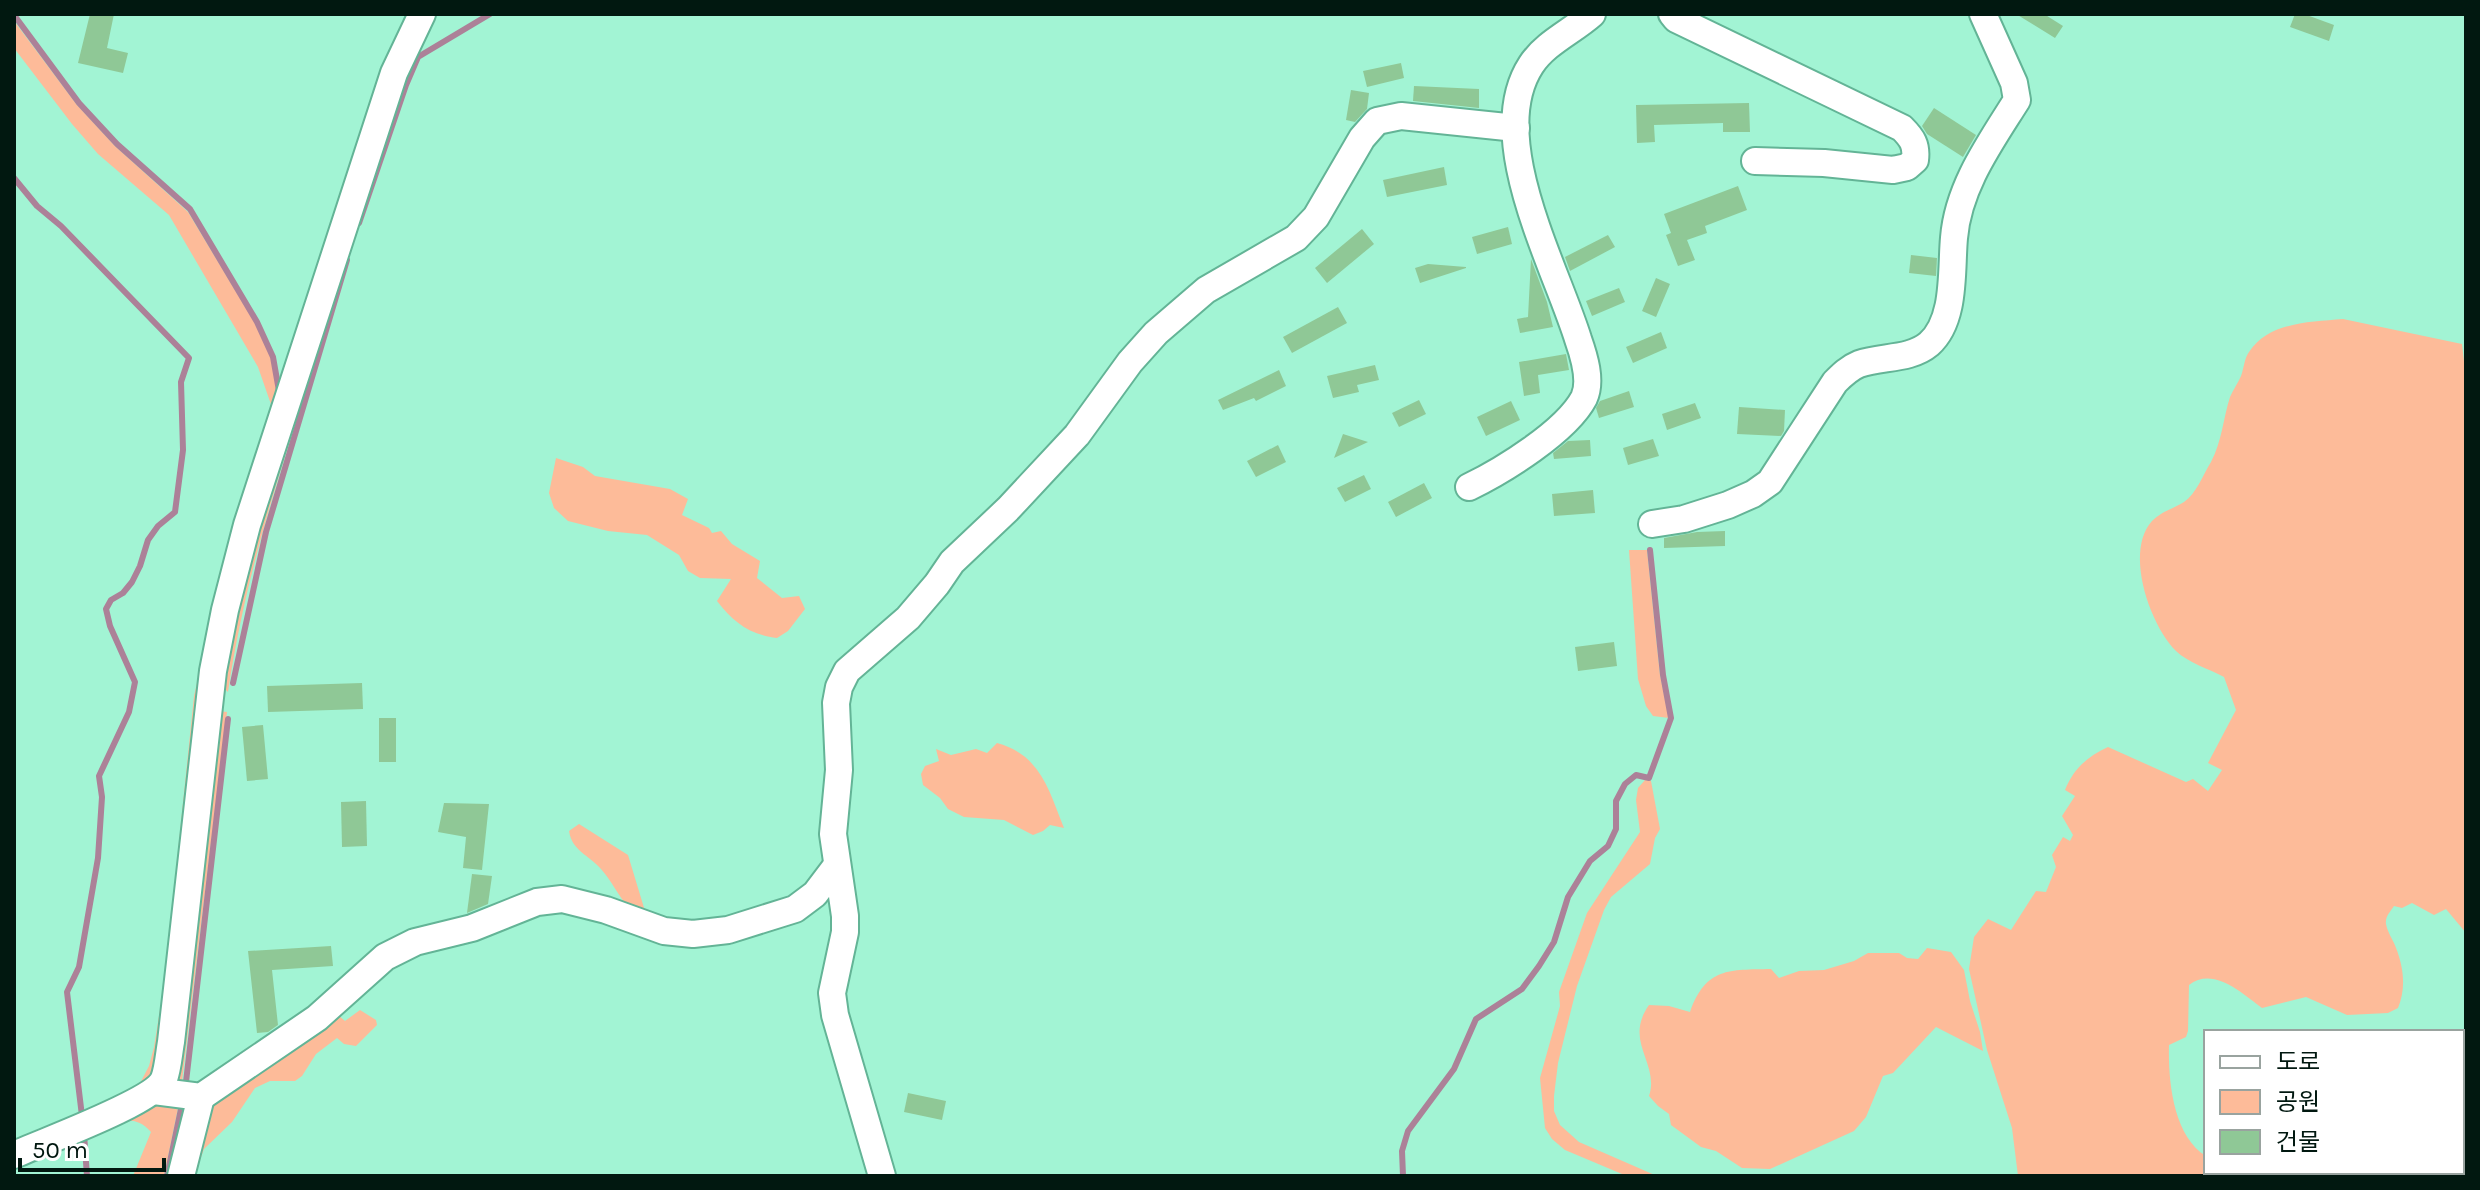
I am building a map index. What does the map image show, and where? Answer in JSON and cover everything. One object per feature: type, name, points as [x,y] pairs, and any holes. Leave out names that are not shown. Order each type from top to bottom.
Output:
[{"type":"street","points":[[14,1155],[129,1105],[154,1091],[164,1080],[171,1042],[213,671],[235,566],[394,73],[422,14]]},
{"type":"street","points":[[1469,487],[1502,471],[1557,429],[1585,397],[1587,380],[1584,358],[1527,200],[1515,145],[1520,86],[1531,64],[1542,51],[1592,14]]},
{"type":"street","points":[[1672,14],[1676,19],[1732,47],[1902,128],[1917,149],[1915,160],[1907,167],[1893,170],[1824,163],[1755,161]]},
{"type":"street","points":[[1652,524],[1709,512],[1753,494],[1776,474],[1835,382],[1848,370],[1860,364],[1919,351],[1931,342],[1947,307],[1956,218],[1962,200],[1985,151],[2017,100],[2014,83],[1983,14]]},
{"type":"street","points":[[882,1176],[835,1015],[832,993],[845,932],[833,834],[839,770],[836,703],[847,671],[908,618],[952,562],[1008,509],[1077,435],[1146,343],[1206,290],[1296,238],[1316,217],[1357,146],[1377,121],[1401,116],[1516,128]]},
{"type":"street","points":[[154,1091],[201,1097],[317,1018],[385,957],[415,942],[472,928],[537,902],[562,899],[606,910],[664,931],[693,934],[728,930],[795,909],[815,894],[837,865]]},
{"type":"street","points":[[181,1176],[201,1097]]},
{"type":"green space","points":[[14,21],[77,105],[115,146],[188,212],[255,323],[271,358],[280,404],[243,522],[157,1070],[137,1089],[149,1066],[154,1047],[165,979],[194,696],[235,519],[274,413],[258,367],[169,215],[98,154],[72,124],[14,48]]},
{"type":"green space","points":[[2343,319],[2462,344],[2466,379],[2466,933],[2446,909],[2434,915],[2412,903],[2402,908],[2394,906],[2386,924],[2400,959],[2403,983],[2398,1008],[2388,1013],[2347,1015],[2306,997],[2262,1008],[2217,980],[2208,978],[2189,985],[2186,1037],[2169,1045],[2175,1106],[2186,1135],[2204,1154],[2204,1174],[2243,1176],[2018,1176],[2012,1128],[1987,1050],[1969,969],[1974,937],[1988,919],[2011,930],[2036,891],[2046,892],[2056,867],[2052,855],[2063,837],[2070,841],[2073,835],[2062,816],[2075,796],[2065,790],[2077,769],[2094,755],[2108,747],[2186,782],[2193,779],[2208,791],[2222,770],[2208,763],[2236,710],[2224,677],[2181,655],[2166,639],[2144,588],[2140,551],[2144,534],[2152,521],[2184,502],[2199,484],[2215,454],[2230,397],[2249,352],[2257,342],[2279,329]]},
{"type":"green space","points":[[284,430],[292,434],[255,562],[228,692],[222,686],[222,670]]},
{"type":"green space","points":[[556,458],[583,467],[595,476],[670,489],[688,499],[682,515],[709,528],[712,533],[721,531],[732,544],[760,561],[757,578],[782,598],[799,596],[805,609],[788,631],[777,638],[758,634],[736,621],[717,601],[731,579],[700,578],[688,571],[679,555],[647,535],[608,531],[568,521],[554,508],[549,493]]},
{"type":"green space","points":[[1629,550],[1647,550],[1660,675],[1669,718],[1653,716],[1646,706],[1638,679]]},
{"type":"green space","points":[[219,711],[227,712],[181,1089],[171,1072]]},
{"type":"green space","points":[[997,743],[1024,756],[1034,765],[1048,788],[1064,828],[1050,825],[1033,835],[1004,820],[964,817],[948,809],[923,785],[921,774],[925,766],[939,761],[936,749],[951,755],[976,749],[987,753]]},
{"type":"green space","points":[[1645,780],[1651,781],[1660,829],[1650,864],[1611,897],[1604,910],[1577,986],[1558,1063],[1554,1111],[1560,1125],[1579,1142],[1657,1176],[1622,1174],[1565,1150],[1545,1128],[1540,1078],[1560,1006],[1559,992],[1587,913],[1640,832],[1636,800],[1638,788]]},
{"type":"green space","points":[[579,824],[628,855],[648,921],[633,912],[601,869],[574,843],[569,831]]},
{"type":"green space","points":[[1927,948],[1951,952],[1964,970],[1983,1051],[1936,1027],[1893,1073],[1883,1076],[1866,1117],[1854,1131],[1770,1169],[1742,1168],[1716,1151],[1701,1147],[1671,1125],[1669,1114],[1649,1096],[1650,1073],[1640,1041],[1640,1030],[1649,1005],[1690,1012],[1704,986],[1731,971],[1771,969],[1779,978],[1799,971],[1824,970],[1854,961],[1868,953],[1899,953],[1918,959]]},
{"type":"green space","points":[[331,1009],[345,1021],[360,1010],[376,1020],[377,1025],[356,1046],[344,1044],[337,1038],[316,1054],[302,1076],[295,1081],[270,1081],[255,1088],[232,1122],[204,1149],[194,1176],[204,1100]]},
{"type":"green space","points":[[153,1098],[179,1103],[164,1176],[133,1176],[151,1132],[135,1121],[115,1122]]},
{"type":"building","points":[[90,14],[114,14],[107,48],[128,53],[123,73],[78,63]]},
{"type":"building","points":[[2016,14],[2044,14],[2063,26],[2055,38]]},
{"type":"building","points":[[2295,14],[2304,14],[2334,25],[2329,41],[2290,27]]},
{"type":"building","points":[[1401,63],[1404,78],[1367,87],[1363,71]]},
{"type":"building","points":[[1414,86],[1479,89],[1479,108],[1413,101]]},
{"type":"building","points":[[1351,90],[1369,93],[1367,109],[1355,122],[1346,120]]},
{"type":"building","points":[[1749,103],[1750,132],[1723,132],[1723,123],[1654,125],[1655,142],[1637,143],[1636,105]]},
{"type":"building","points":[[1934,108],[1976,135],[1963,157],[1927,134],[1922,126]]},
{"type":"building","points":[[1444,167],[1447,185],[1387,197],[1383,180]]},
{"type":"building","points":[[1738,186],[1747,210],[1705,226],[1707,233],[1687,240],[1695,260],[1678,266],[1666,235],[1671,233],[1664,214]]},
{"type":"building","points":[[1508,227],[1512,244],[1477,254],[1472,237]]},
{"type":"building","points":[[1362,229],[1374,244],[1327,283],[1315,268]]},
{"type":"building","points":[[1608,235],[1615,247],[1570,271],[1565,257]]},
{"type":"building","points":[[1911,255],[1937,258],[1936,276],[1909,273]]},
{"type":"building","points":[[1531,259],[1553,327],[1520,333],[1517,319],[1528,317]]},
{"type":"building","points":[[1428,264],[1466,268],[1420,283],[1415,268]]},
{"type":"building","points":[[1656,278],[1670,284],[1656,317],[1642,311]]},
{"type":"building","points":[[1619,288],[1625,302],[1592,316],[1586,301]]},
{"type":"building","points":[[1338,307],[1347,323],[1292,353],[1283,337]]},
{"type":"building","points":[[1661,332],[1667,348],[1633,363],[1626,347]]},
{"type":"building","points":[[1566,354],[1569,370],[1538,375],[1540,393],[1524,396],[1519,362]]},
{"type":"building","points":[[1375,365],[1379,380],[1357,385],[1359,392],[1333,398],[1327,376]]},
{"type":"building","points":[[1279,370],[1286,386],[1256,401],[1254,398],[1223,410],[1218,400]]},
{"type":"building","points":[[1629,391],[1634,407],[1599,418],[1596,408],[1600,401]]},
{"type":"building","points":[[1419,400],[1426,414],[1399,427],[1392,413]]},
{"type":"building","points":[[1511,401],[1520,420],[1486,436],[1477,417]]},
{"type":"building","points":[[1695,403],[1701,418],[1667,430],[1662,414]]},
{"type":"building","points":[[1739,407],[1785,410],[1781,436],[1737,434]]},
{"type":"building","points":[[1343,434],[1368,442],[1334,458]]},
{"type":"building","points":[[1653,439],[1659,456],[1628,465],[1623,448]]},
{"type":"building","points":[[1590,440],[1591,456],[1554,459],[1553,453],[1568,441]]},
{"type":"building","points":[[1278,445],[1286,462],[1256,477],[1247,461]]},
{"type":"building","points":[[1364,475],[1371,489],[1345,502],[1337,488]]},
{"type":"building","points":[[1424,483],[1432,498],[1396,517],[1388,502]]},
{"type":"building","points":[[1593,490],[1595,513],[1554,516],[1552,494]]},
{"type":"building","points":[[1725,531],[1725,546],[1664,548],[1664,538]]},
{"type":"building","points":[[1614,642],[1617,666],[1578,671],[1575,647]]},
{"type":"building","points":[[362,683],[363,709],[268,712],[267,686]]},
{"type":"building","points":[[379,718],[396,718],[396,762],[379,762]]},
{"type":"building","points":[[263,725],[268,779],[247,781],[242,727]]},
{"type":"building","points":[[366,801],[367,846],[342,847],[341,802]]},
{"type":"building","points":[[444,803],[489,804],[482,870],[463,868],[466,837],[438,832]]},
{"type":"building","points":[[472,874],[492,876],[488,904],[467,913]]},
{"type":"building","points":[[331,946],[333,966],[272,970],[278,1025],[268,1032],[257,1033],[248,951]]},
{"type":"building","points":[[908,1093],[946,1101],[942,1120],[904,1112]]},
{"type":"waterway","points":[[359,223],[418,57],[490,14]]},
{"type":"waterway","points":[[14,15],[79,103],[117,144],[190,209],[257,322],[273,357],[279,391]]},
{"type":"waterway","points":[[14,178],[37,206],[61,226],[189,358],[181,382],[183,450],[175,512],[158,526],[148,540],[132,582],[123,593],[111,600],[106,609],[110,626],[135,682],[129,712],[99,776],[102,797],[98,858],[79,967],[67,992],[82,1116]]},
{"type":"waterway","points":[[233,683],[266,532],[347,260]]},
{"type":"waterway","points":[[1403,1176],[1402,1151],[1408,1131],[1454,1069],[1476,1019],[1522,989],[1539,966],[1554,942],[1568,897],[1590,861],[1608,846],[1616,829],[1616,801],[1625,784],[1636,775],[1649,778],[1671,718],[1663,675],[1650,550]]},
{"type":"waterway","points":[[186,1082],[228,719]]},
{"type":"waterway","points":[[167,1176],[182,1104]]},
{"type":"waterway","points":[[84,1134],[87,1176]]}]
